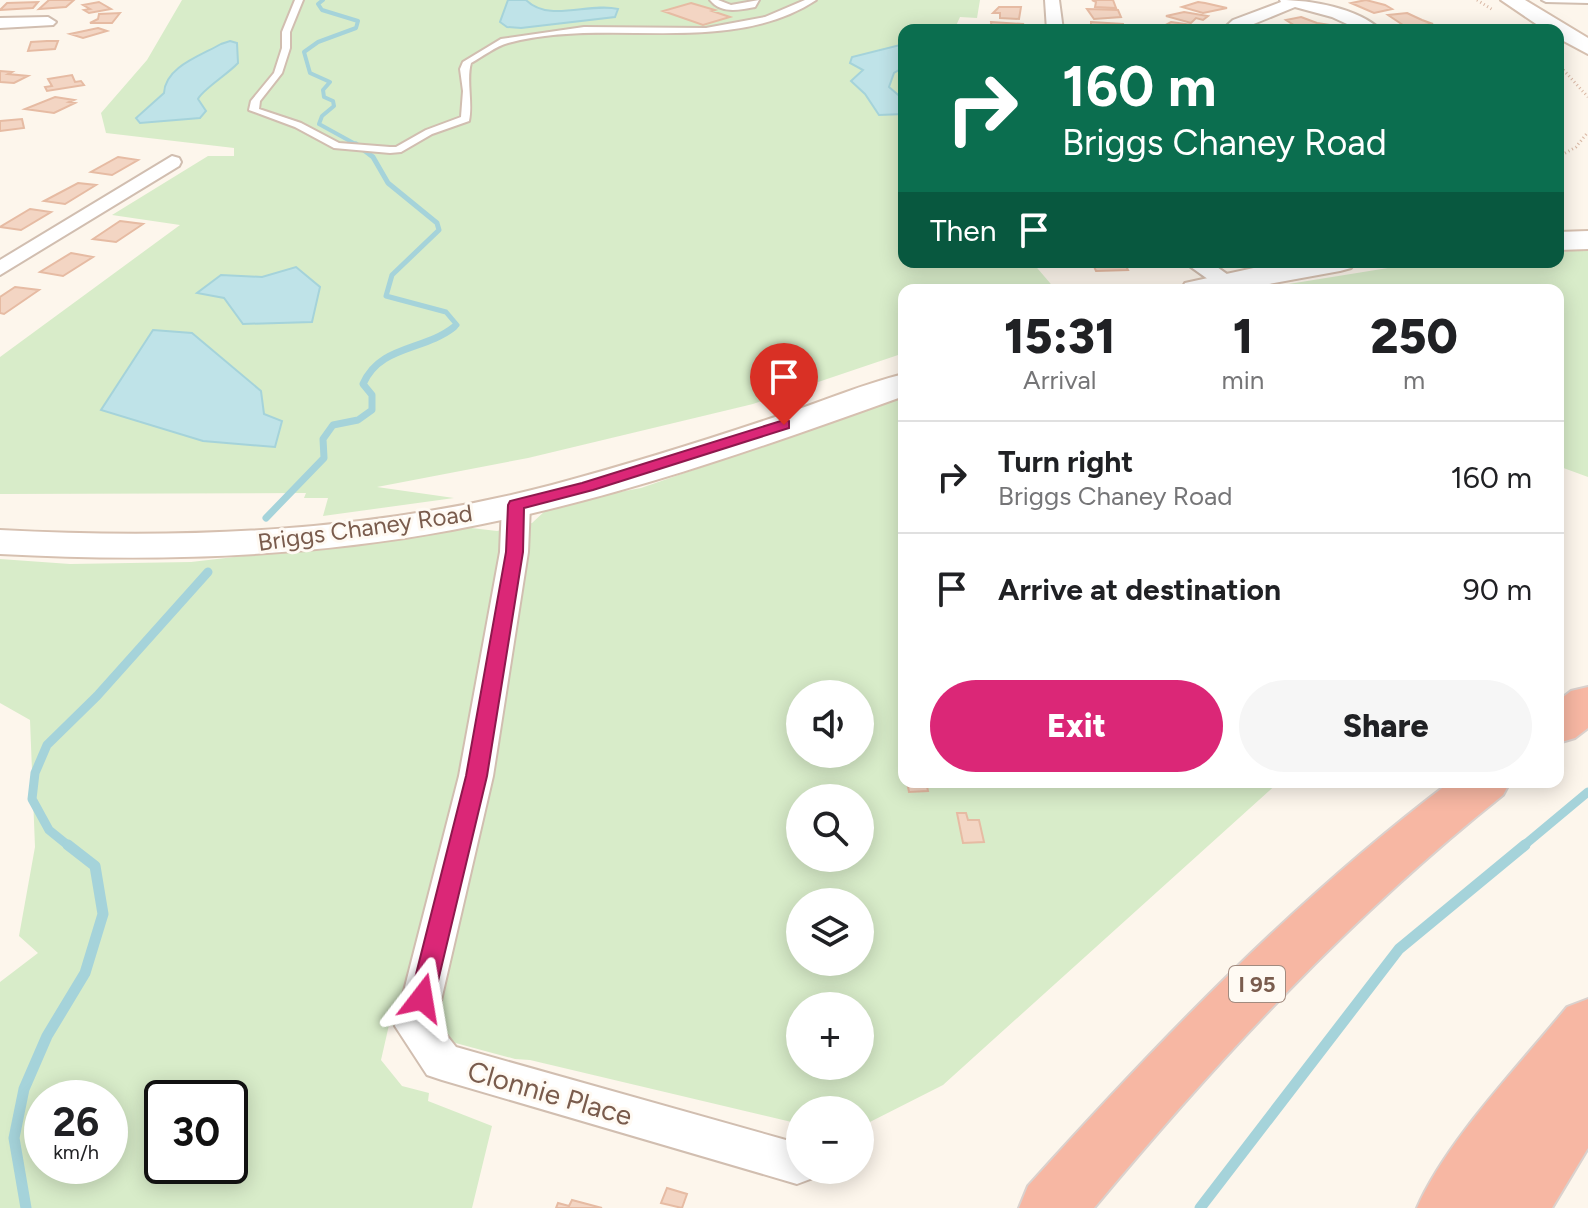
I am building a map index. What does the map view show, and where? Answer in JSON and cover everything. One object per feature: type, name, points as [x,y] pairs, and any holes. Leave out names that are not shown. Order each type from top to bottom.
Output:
[{"type":"highway","points":[[1564,721],[1588,703]]},
{"type":"highway","name":"I 95","points":[[1052,1208],[1120,1129],[1264,977],[1389,859],[1478,788]]},
{"type":"highway","points":[[1450,1208],[1483,1160],[1588,1025]]},
{"type":"highway","points":[[1515,1208],[1588,1091]]},
{"type":"main road","points":[[1511,0],[1550,24]]},
{"type":"main road","points":[[1564,32],[1588,47]]},
{"type":"main road","points":[[1564,241],[1588,240]]},
{"type":"main road","points":[[1219,284],[1306,268]]},
{"type":"main road","name":"Briggs Chaney Road","points":[[0,542],[88,547],[238,545],[341,535],[516,505],[602,482],[898,386]]},
{"type":"street","points":[[1052,0],[1054,24]]},
{"type":"street","points":[[1237,24],[1291,1],[1360,24]]},
{"type":"street","points":[[0,23],[48,22]]},
{"type":"street","points":[[0,269],[172,162]]},
{"type":"street","points":[[1205,268],[1227,282]]},
{"type":"street","name":"Clonnie Place","points":[[516,505],[514,552],[476,776],[415,1026],[442,1062],[786,1160]]},
{"type":"lane","points":[[299,0],[286,32],[286,48],[278,73],[253,107],[254,110],[298,125],[337,146],[398,150],[429,132],[466,119],[464,69],[467,62],[504,41],[584,29],[706,30],[767,19],[812,0]]},
{"type":"lane","points":[[714,0],[716,4],[733,8],[752,5],[755,0]]},
{"type":"lane","points":[[1546,0],[1588,1]]},
{"type":"path","points":[[1564,71],[1588,97]]},
{"type":"path","points":[[1564,154],[1576,147],[1588,132]]},
{"type":"green space","points":[[182,0],[980,0],[977,18],[960,17],[957,24],[898,24],[898,268],[1037,268],[1051,284],[898,284],[898,355],[753,404],[528,458],[377,487],[454,498],[323,516],[328,498],[304,498],[306,493],[0,494],[0,357],[180,225],[112,215],[208,156],[234,156],[234,148],[106,133],[101,113],[147,60]]},
{"type":"green space","points":[[1588,250],[1588,477],[1564,468],[1564,284],[1289,284],[1388,268],[1564,268],[1564,252]]},
{"type":"green space","points":[[898,399],[898,788],[1272,788],[943,1085],[874,1120],[874,1096],[786,1096],[786,1121],[515,1059],[389,1025],[381,1060],[402,1086],[429,1093],[428,1101],[492,1126],[472,1208],[0,1208],[0,982],[38,953],[19,936],[35,847],[30,720],[0,703],[0,559],[70,564],[191,562],[383,540],[463,527],[497,531],[532,523],[546,510],[582,499],[641,488]]},
{"type":"water","points":[[508,0],[526,0],[535,7],[558,11],[618,9],[615,17],[507,27],[500,22]]},
{"type":"water","points":[[230,41],[237,43],[238,63],[200,95],[198,99],[206,111],[200,118],[140,123],[136,118],[164,93],[170,76],[177,69]]},
{"type":"water","points":[[898,46],[898,71],[889,87],[898,95],[898,114],[879,115],[865,94],[851,81],[863,70],[850,63],[852,57]]},
{"type":"water","points":[[296,267],[320,287],[312,322],[243,324],[224,298],[197,293],[221,275],[262,277]]},
{"type":"water","points":[[153,330],[192,333],[261,391],[264,414],[282,421],[275,447],[203,441],[101,410]]},
{"type":"building","points":[[49,0],[74,0],[66,7],[39,9]]},
{"type":"building","points":[[1092,0],[1113,0],[1116,8],[1095,7],[1096,2]]},
{"type":"building","points":[[1366,0],[1392,9],[1374,13],[1351,3]]},
{"type":"building","points":[[38,2],[33,8],[0,10],[7,3]]},
{"type":"building","points":[[99,2],[111,9],[89,13],[84,10],[90,9],[83,5]]},
{"type":"building","points":[[1198,2],[1227,8],[1203,13],[1182,7]]},
{"type":"building","points":[[691,3],[730,17],[703,25],[663,11]]},
{"type":"building","points":[[999,7],[1021,7],[1019,19],[1000,18],[1000,13],[993,13]]},
{"type":"building","points":[[1087,9],[1118,10],[1121,17],[1094,19]]},
{"type":"building","points":[[1184,12],[1208,16],[1203,20],[1196,18],[1191,23],[1166,16]]},
{"type":"building","points":[[120,13],[112,23],[90,23],[98,19],[99,14]]},
{"type":"building","points":[[1407,13],[1433,24],[1402,24],[1388,15]]},
{"type":"building","points":[[1301,17],[1324,24],[1292,24],[1286,20]]},
{"type":"building","points":[[98,28],[107,31],[83,38],[70,34]]},
{"type":"building","points":[[58,41],[55,49],[28,51],[31,42]]},
{"type":"building","points":[[0,71],[28,76],[14,83],[0,82]]},
{"type":"building","points":[[72,75],[75,82],[81,81],[84,85],[47,91],[45,87],[52,86],[48,79]]},
{"type":"building","points":[[55,97],[74,100],[69,102],[75,103],[54,113],[25,109]]},
{"type":"building","points":[[22,119],[24,128],[0,131],[0,121]]},
{"type":"building","points":[[118,157],[138,160],[112,175],[91,172]]},
{"type":"building","points":[[78,183],[96,185],[65,204],[44,201]]},
{"type":"building","points":[[30,209],[51,212],[21,230],[0,227]]},
{"type":"building","points":[[120,221],[143,224],[116,242],[93,239]]},
{"type":"building","points":[[71,253],[93,257],[63,276],[40,272]]},
{"type":"building","points":[[1095,268],[1128,270],[1096,271]]},
{"type":"building","points":[[15,287],[39,290],[4,314],[0,313],[0,297]]},
{"type":"building","points":[[908,788],[927,788],[928,791],[909,792]]},
{"type":"building","points":[[957,813],[966,813],[968,820],[979,820],[984,842],[963,843]]},
{"type":"building","points":[[667,1188],[687,1194],[682,1208],[661,1203]]},
{"type":"building","points":[[572,1200],[602,1208],[556,1208],[558,1203],[569,1206]]},
{"type":"waterway","points":[[323,0],[318,4],[322,10],[358,21],[356,28],[318,42],[304,52],[310,73],[330,82],[323,90],[324,97],[333,101],[334,106],[322,116],[319,124],[358,145]]},
{"type":"waterway","points":[[358,145],[373,157],[388,183],[437,223],[439,230],[392,275],[386,296],[446,312],[457,325],[452,329]]},
{"type":"waterway","points":[[266,518],[324,458],[323,439],[333,425],[358,420],[372,410],[372,395],[363,384],[371,371],[391,355],[430,341],[454,327]]},
{"type":"waterway","points":[[70,847],[49,830],[32,799],[35,773],[47,745],[97,696],[208,572]]},
{"type":"waterway","points":[[1522,847],[1588,792]]},
{"type":"waterway","points":[[26,1208],[14,1138],[24,1089],[47,1036],[85,973],[103,914],[95,866],[68,845]]},
{"type":"waterway","points":[[1200,1208],[1399,949],[1525,845]]},
{"type":"route","points":[[422,998],[476,776],[514,552],[516,505],[784,425]]}]
